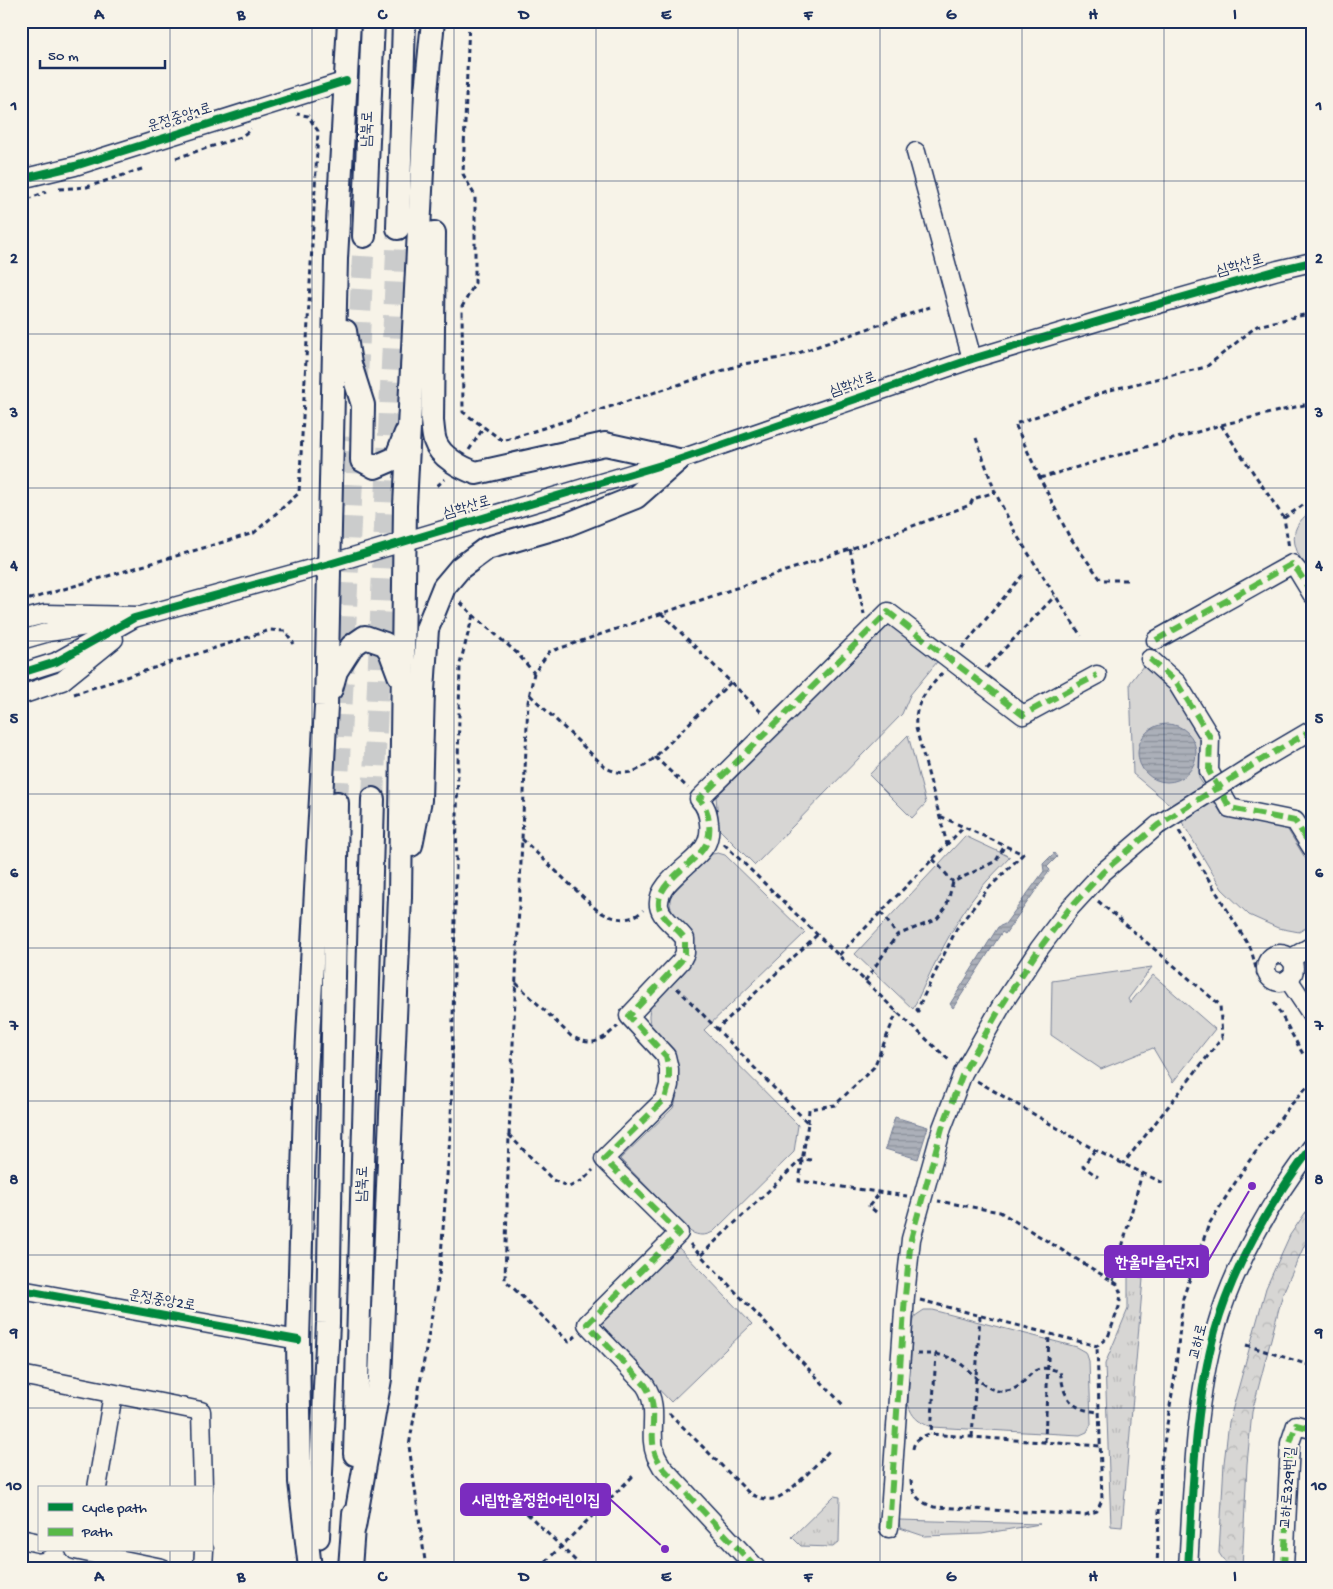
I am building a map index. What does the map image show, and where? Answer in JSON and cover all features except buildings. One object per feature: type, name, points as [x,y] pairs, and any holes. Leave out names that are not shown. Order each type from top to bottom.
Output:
[{"type":"main road","points":[[310,1568],[300,1482],[298,1340],[306,1074],[326,706],[336,281],[349,21]]},
{"type":"main road","name":"남북로","points":[[364,236],[373,21]]},
{"type":"main road","points":[[398,228],[404,21]]},
{"type":"main road","points":[[354,1527],[380,1379],[400,897],[404,541],[426,92],[433,21]]},
{"type":"main road","points":[[426,92],[434,175],[432,421],[436,444],[458,466],[476,473],[605,444],[678,460]]},
{"type":"main road","points":[[336,281],[350,364],[363,405],[362,460],[375,467],[396,458],[410,425]]},
{"type":"main road","points":[[400,897],[420,800],[427,628],[444,587],[460,568],[487,548],[566,525],[636,497],[678,460]]},
{"type":"main road","points":[[326,706],[336,671],[352,646],[365,637],[386,644],[403,685]]},
{"type":"main road","name":"남북로","points":[[350,1568],[354,1527],[373,799]]},
{"type":"main road","points":[[316,1568],[328,1323],[337,803]]},
{"type":"street","name":"운정중앙1로","points":[[21,179],[75,166],[346,81]]},
{"type":"street","points":[[916,152],[972,359]]},
{"type":"street","name":"심학산로","points":[[137,617],[329,564],[678,460],[972,359],[1116,316],[1312,262]]},
{"type":"street","points":[[1156,640],[1292,564],[1312,594]]},
{"type":"street","points":[[756,1568],[662,1467],[656,1456],[654,1408],[651,1394],[645,1385],[587,1324],[679,1233],[604,1159],[665,1099],[669,1086],[669,1069],[666,1056],[629,1016],[681,961],[685,953],[685,939],[664,917],[659,908],[659,898],[664,889],[705,846],[709,830],[706,806],[699,799],[888,612],[1022,715],[1097,675]]},
{"type":"street","points":[[22,619],[45,614],[137,617]]},
{"type":"street","points":[[21,640],[49,632],[137,617]]},
{"type":"street","points":[[21,673],[56,662],[137,617]]},
{"type":"street","points":[[21,695],[62,681],[137,617]]},
{"type":"street","points":[[1150,658],[1177,683],[1210,737],[1209,771],[1230,808],[1295,821],[1312,848]]},
{"type":"street","points":[[889,1528],[905,1296],[911,1239],[942,1128],[963,1073],[1002,1005],[1039,949],[1086,890],[1103,872],[1158,825],[1312,730]]},
{"type":"street","points":[[1290,959],[1312,946]]},
{"type":"street","points":[[1273,985],[1294,970],[1290,959],[1280,954],[1272,957],[1267,965],[1268,974],[1273,985],[1312,1016]]},
{"type":"street","name":"교하로","points":[[1188,1568],[1195,1448],[1204,1384],[1215,1330],[1249,1247],[1273,1203],[1312,1147]]},
{"type":"street","name":"운정중앙2로","points":[[21,1290],[298,1340]]},
{"type":"street","points":[[21,1375],[200,1411],[203,1486]]},
{"type":"street","points":[[97,1486],[113,1394]]},
{"type":"street","name":"교하로329번길","points":[[1284,1568],[1290,1443],[1296,1425],[1312,1429]]},
{"type":"street","points":[[21,1540],[38,1543]]},
{"type":"street","points":[[88,1552],[162,1568]]},
{"type":"street","points":[[204,1552],[204,1568]]},
{"type":"path","points":[[469,21],[463,174],[475,196],[475,283],[462,307],[463,412],[504,441],[743,364],[787,357],[930,307]]},
{"type":"path","points":[[21,594],[30,598],[254,533],[299,493],[318,131],[308,116],[290,113]]},
{"type":"path","points":[[176,158],[241,137],[253,128]]},
{"type":"path","points":[[54,189],[87,187],[145,168]]},
{"type":"path","points":[[21,206],[25,200],[47,192]]},
{"type":"path","points":[[1127,580],[1101,580],[1069,536],[1016,424],[1110,390],[1206,367],[1257,326],[1312,313]]},
{"type":"path","points":[[21,340],[22,409]]},
{"type":"path","points":[[1040,478],[1221,425],[1312,403]]},
{"type":"path","points":[[1221,425],[1284,518],[1292,564]]},
{"type":"path","points":[[458,466],[484,427]]},
{"type":"path","points":[[976,438],[995,492],[1016,534],[1080,636]]},
{"type":"path","points":[[21,500],[22,442]]},
{"type":"path","points":[[587,1324],[570,1342],[506,1280],[515,982],[529,694],[534,673],[549,652],[970,505],[973,499],[995,492]]},
{"type":"path","points":[[1284,518],[1312,500]]},
{"type":"path","points":[[850,548],[867,632]]},
{"type":"path","points":[[947,844],[916,728],[915,714],[920,700],[1025,572]]},
{"type":"path","points":[[444,587],[473,616],[517,653],[534,673]]},
{"type":"path","points":[[975,679],[1055,596]]},
{"type":"path","points":[[661,613],[774,725]]},
{"type":"path","points":[[426,1568],[409,1446],[440,1269],[450,1123],[460,664],[473,616]]},
{"type":"path","points":[[74,694],[270,630],[286,631],[294,644]]},
{"type":"path","points":[[529,694],[606,768],[617,773],[630,773],[642,768],[655,757],[731,682]]},
{"type":"path","points":[[655,757],[699,799]]},
{"type":"path","points":[[919,1012],[917,1010],[957,928],[987,890],[1023,854],[939,816]]},
{"type":"path","points":[[839,956],[964,827]]},
{"type":"path","points":[[1177,827],[1273,985],[1303,1054]]},
{"type":"path","points":[[709,830],[904,1019],[963,1073],[1095,1150],[1163,1183]]},
{"type":"path","points":[[522,839],[597,910],[606,916],[629,918],[639,914],[664,889]]},
{"type":"path","points":[[865,981],[897,936],[936,920],[946,908],[954,882],[996,861],[1005,846]]},
{"type":"path","points":[[933,858],[954,882]]},
{"type":"path","points":[[1086,890],[1220,1005],[1222,1038],[1123,1164]]},
{"type":"path","points":[[881,912],[897,936]]},
{"type":"path","points":[[717,1029],[817,935]]},
{"type":"path","points":[[666,977],[808,1123]]},
{"type":"path","points":[[515,982],[571,1036],[581,1042],[594,1043],[604,1038],[629,1016]]},
{"type":"path","points":[[897,1012],[874,1067],[835,1106],[809,1108],[799,1181],[922,1198],[1000,1212],[1117,1284],[1121,1294],[1119,1307],[1108,1337],[1097,1346]]},
{"type":"path","points":[[509,1135],[553,1180],[569,1187],[583,1180],[604,1159]]},
{"type":"path","points":[[1095,1150],[1083,1166],[1098,1177]]},
{"type":"path","points":[[802,1158],[811,1160]]},
{"type":"path","points":[[701,1256],[802,1158]]},
{"type":"path","points":[[1113,1281],[1142,1173]]},
{"type":"path","points":[[876,1212],[869,1206],[880,1193]]},
{"type":"path","points":[[679,1233],[845,1407]]},
{"type":"path","points":[[905,1296],[1097,1346]]},
{"type":"path","points":[[972,1437],[980,1316]]},
{"type":"path","points":[[1045,1442],[1049,1334]]},
{"type":"path","points":[[1246,1345],[1312,1366]]},
{"type":"path","points":[[911,1473],[914,1494],[922,1503],[934,1507],[1085,1515],[1097,1511],[1102,1500],[1097,1346]]},
{"type":"path","points":[[901,1354],[936,1354],[949,1357],[961,1364],[976,1379],[991,1388],[1006,1391],[1019,1386],[1039,1368],[1048,1367],[1060,1372],[1066,1396],[1075,1406],[1086,1411],[1099,1412]]},
{"type":"path","points":[[931,1434],[936,1354]]},
{"type":"path","points":[[651,1394],[750,1494],[762,1499],[775,1499],[786,1494],[830,1450]]},
{"type":"path","points":[[913,1454],[914,1445],[920,1437],[931,1434],[1100,1446]]},
{"type":"path","points":[[539,1568],[633,1476]]},
{"type":"path","points":[[501,1488],[583,1568]]},
{"type":"green space","points":[[1312,511],[1312,578],[1297,552],[1294,535],[1302,519]]},
{"type":"green space","points":[[890,624],[937,662],[910,695],[902,714],[755,865],[719,829],[716,797]]},
{"type":"green space","points":[[1143,666],[1168,687],[1201,739],[1199,778],[1223,816],[1286,827],[1312,869],[1312,924],[1299,932],[1278,928],[1249,915],[1222,889],[1173,807],[1133,774],[1130,683]]},
{"type":"green space","points":[[908,735],[926,803],[912,818],[869,775]]},
{"type":"green space","points":[[965,836],[1010,857],[981,888],[961,916],[913,1009],[855,954]]},
{"type":"green space","points":[[712,854],[725,855],[805,933],[704,1030],[798,1125],[794,1152],[713,1232],[702,1235],[691,1232],[620,1159],[673,1108],[675,1103],[678,1080],[676,1057],[671,1047],[655,1031],[649,1015],[651,1006],[680,977],[688,967],[692,957],[694,943],[692,936],[689,929],[672,909],[670,903],[671,895]]},
{"type":"green space","points":[[1152,967],[1128,999],[1130,1003],[1153,975],[1215,1029],[1173,1082],[1153,1048],[1101,1069],[1051,1035],[1052,981]]},
{"type":"green space","points":[[1312,1203],[1312,1233],[1305,1244],[1283,1293],[1252,1412],[1247,1464],[1242,1568],[1229,1568],[1219,1553],[1224,1463],[1229,1422],[1266,1288],[1290,1235]]},
{"type":"green space","points":[[678,1247],[752,1324],[671,1402],[596,1324]]},
{"type":"green space","points":[[1128,1270],[1143,1279],[1122,1527],[1111,1526],[1105,1364],[1128,1309]]},
{"type":"green space","points":[[924,1310],[932,1310],[1077,1347],[1086,1352],[1089,1361],[1091,1424],[1087,1432],[1080,1435],[931,1427],[919,1421],[911,1412],[908,1404],[913,1324],[915,1316]]},
{"type":"green space","points":[[834,1496],[840,1497],[839,1542],[833,1547],[801,1546],[792,1537]]},
{"type":"green space","points":[[899,1520],[1040,1524],[982,1534],[924,1536],[900,1528]]},
{"type":"shaded area","points":[[1167,724],[1178,726],[1191,737],[1196,753],[1194,764],[1183,777],[1167,782],[1156,780],[1143,769],[1138,753],[1140,742],[1151,729]]},
{"type":"shaded area","points":[[1054,853],[1057,857],[1047,867],[1050,870],[1005,934],[1002,932],[953,1008],[950,1004],[998,927],[1005,924],[1044,871],[1043,864]]},
{"type":"shaded area","points":[[895,1117],[928,1127],[918,1159],[885,1149]]},
{"type":"tunnel","points":[[373,799],[398,228]]},
{"type":"tunnel","points":[[357,377],[364,236]]},
{"type":"tunnel","points":[[337,803],[354,437]]},
{"type":"marked path","points":[[1156,640],[1292,564],[1312,594]]},
{"type":"marked path","points":[[756,1568],[662,1467],[654,1447],[653,1412],[650,1394],[645,1385],[587,1324],[679,1233],[604,1159],[665,1099],[669,1085],[669,1069],[666,1056],[629,1016],[681,961],[685,953],[685,939],[660,911],[660,897],[670,881],[700,853],[707,841],[709,835],[708,816],[705,807],[699,799],[888,612],[1023,715],[1097,675]]},
{"type":"marked path","points":[[1150,659],[1177,683],[1210,737],[1209,771],[1230,808],[1295,821],[1312,848]]},
{"type":"marked path","points":[[889,1528],[905,1296],[911,1239],[942,1128],[963,1073],[1002,1005],[1039,949],[1069,909],[1103,872],[1158,825],[1312,730]]},
{"type":"marked path","points":[[1284,1568],[1290,1443],[1296,1425],[1312,1429]]},
{"type":"cycle path","points":[[21,179],[75,166],[346,81]]},
{"type":"cycle path","points":[[21,673],[56,662],[134,618],[329,564],[678,460],[972,359],[1106,319],[1312,262]]},
{"type":"cycle path","points":[[1188,1568],[1193,1478],[1199,1419],[1208,1360],[1215,1331],[1232,1283],[1255,1235],[1282,1189],[1312,1147]]},
{"type":"cycle path","points":[[21,1290],[298,1340]]},
{"type":"place","name":"한울마을1단지","points":[[1252,1186]]},
{"type":"place","name":"시립한울정원어린이집","points":[[665,1549]]}]
